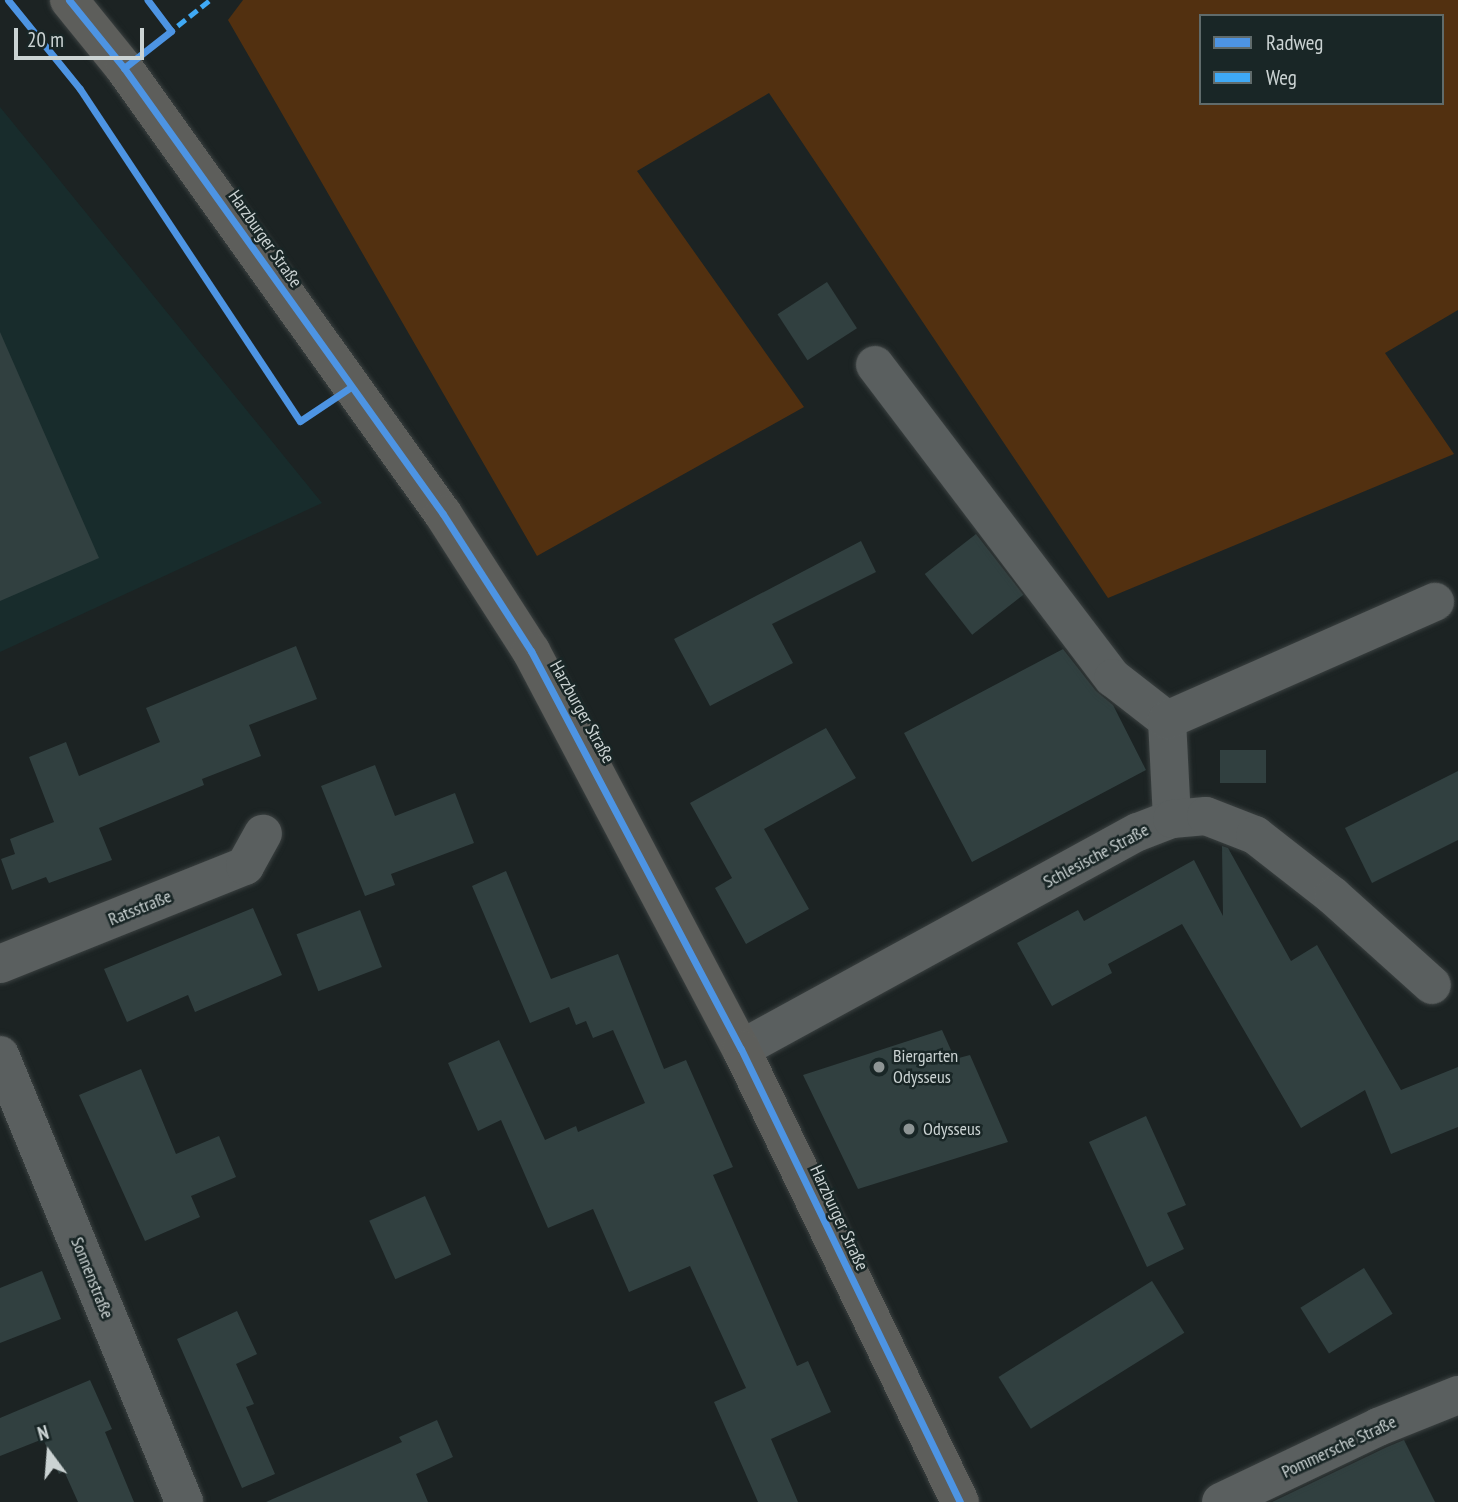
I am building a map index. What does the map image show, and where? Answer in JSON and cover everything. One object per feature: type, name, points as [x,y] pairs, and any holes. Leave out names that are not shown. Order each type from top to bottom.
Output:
[{"type":"main road","name":"Harzburger Straße","points":[[69,0],[124,68],[491,585],[635,843],[741,1049],[960,1502]]},
{"type":"street","points":[[875,365],[1113,678],[1167,720],[1172,819]]},
{"type":"street","points":[[1167,720],[1435,602]]},
{"type":"street","name":"Schlesische Straße","points":[[741,1049],[1138,832],[1172,819],[1206,816],[1255,835],[1333,896],[1432,985]]},
{"type":"street","name":"Ratsstraße","points":[[0,964],[245,866],[263,834]]},
{"type":"street","name":"Sonnenstraße","points":[[0,1055],[184,1502]]},
{"type":"street","name":"Pommersche Straße","points":[[1222,1502],[1378,1427],[1458,1395]]},
{"type":"shaded area","points":[[243,0],[1458,0],[1458,310],[1385,353],[1454,454],[1108,598],[769,93],[637,171],[804,407],[537,556],[228,20]]},
{"type":"shaded area","points":[[0,107],[322,503],[0,652]]},
{"type":"building","points":[[827,282],[857,328],[807,360],[778,314]]},
{"type":"building","points":[[0,332],[99,558],[0,601]]},
{"type":"building","points":[[976,534],[1023,595],[972,635],[925,574]]},
{"type":"building","points":[[861,541],[876,572],[772,624],[793,663],[710,706],[674,639]]},
{"type":"building","points":[[296,646],[317,699],[249,725],[261,756],[202,779],[204,785],[99,828],[112,860],[49,883],[46,877],[12,890],[1,859],[15,854],[10,839],[54,822],[29,757],[66,742],[79,776],[160,742],[146,708]]},
{"type":"building","points":[[1063,649],[1096,691],[1113,705],[1146,770],[972,862],[904,733]]},
{"type":"building","points":[[826,728],[856,778],[764,829],[809,909],[746,944],[715,888],[732,878],[690,803]]},
{"type":"building","points":[[1220,750],[1266,750],[1266,783],[1220,783]]},
{"type":"building","points":[[375,765],[395,816],[455,793],[474,843],[391,874],[395,885],[365,896],[321,786]]},
{"type":"building","points":[[1458,771],[1458,840],[1372,883],[1345,828]]},
{"type":"building","points":[[1222,846],[1228,848],[1291,961],[1317,945],[1401,1090],[1458,1067],[1458,1127],[1391,1154],[1365,1090],[1301,1128],[1182,924],[1108,964],[1112,973],[1052,1006],[1017,943],[1078,910],[1084,921],[1194,860],[1223,916]]},
{"type":"building","points":[[506,871],[551,979],[618,954],[664,1069],[686,1060],[733,1167],[713,1175],[797,1366],[808,1361],[831,1412],[771,1439],[798,1502],[758,1502],[714,1402],[746,1388],[690,1266],[629,1292],[593,1209],[548,1228],[501,1120],[478,1131],[448,1063],[499,1040],[545,1140],[576,1126],[578,1132],[645,1103],[613,1030],[593,1038],[586,1021],[576,1025],[569,1007],[530,1023],[472,886]]},
{"type":"building","points":[[253,908],[282,975],[195,1012],[188,995],[127,1022],[104,969]]},
{"type":"building","points":[[360,910],[382,967],[318,991],[297,934]]},
{"type":"building","points":[[942,1030],[955,1059],[970,1055],[1008,1142],[858,1189],[803,1075]]},
{"type":"building","points":[[141,1069],[176,1154],[219,1136],[236,1177],[191,1196],[200,1217],[145,1241],[79,1095]]},
{"type":"building","points":[[1146,1116],[1186,1205],[1167,1213],[1184,1249],[1147,1267],[1089,1142]]},
{"type":"building","points":[[425,1196],[451,1254],[395,1279],[369,1221]]},
{"type":"building","points":[[1364,1268],[1393,1314],[1329,1354],[1300,1308]]},
{"type":"building","points":[[42,1271],[61,1319],[0,1343],[0,1288]]},
{"type":"building","points":[[1152,1281],[1184,1333],[1031,1429],[999,1377]]},
{"type":"building","points":[[237,1311],[257,1354],[236,1364],[254,1404],[246,1407],[275,1474],[242,1488],[177,1339]]},
{"type":"building","points":[[90,1380],[112,1429],[105,1432],[134,1502],[78,1502],[64,1471],[59,1474],[43,1439],[0,1456],[0,1418]]},
{"type":"building","points":[[437,1420],[453,1457],[416,1474],[428,1502],[266,1502],[402,1442],[399,1437]]},
{"type":"building","points":[[1404,1440],[1435,1502],[1272,1502],[1387,1447]]},
{"type":"marked path","points":[[166,35],[210,0]]},
{"type":"cycle path","points":[[8,0],[80,89],[300,421],[351,387]]},
{"type":"cycle path","points":[[69,0],[124,68],[443,514],[531,651],[741,1049],[960,1502]]},
{"type":"cycle path","points":[[124,68],[171,31],[148,0]]},
{"type":"place","name":"Biergarten Odysseus","points":[[879,1067]]},
{"type":"place","name":"Odysseus","points":[[909,1129]]}]
